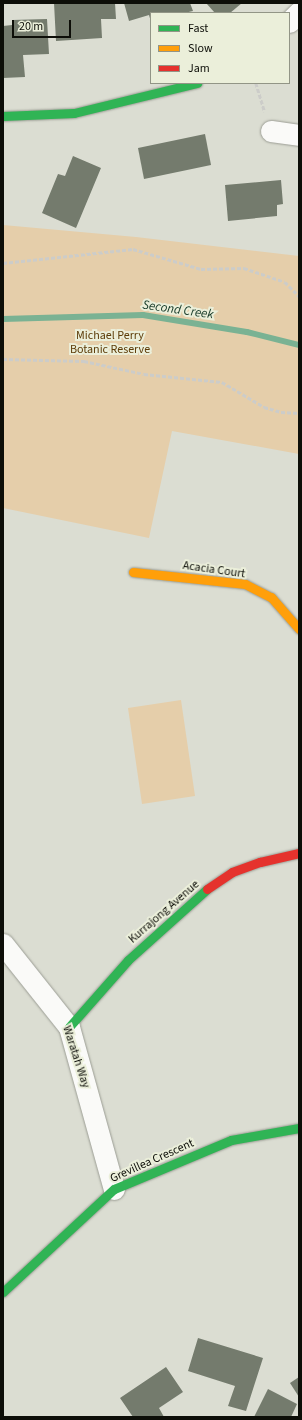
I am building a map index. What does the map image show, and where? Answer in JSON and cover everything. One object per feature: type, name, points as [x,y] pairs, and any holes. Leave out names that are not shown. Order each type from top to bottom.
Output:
[{"type":"street","points":[[290,21],[299,12]]},
{"type":"street","points":[[3,116],[74,113],[193,84]]},
{"type":"street","points":[[271,132],[299,135]]},
{"type":"street","name":"Acacia Court","points":[[133,572],[245,584],[271,597],[299,629]]},
{"type":"street","name":"Kurrajong Avenue","points":[[69,1027],[128,960],[206,890],[232,872],[260,862],[299,853]]},
{"type":"street","name":"Waratah Way","points":[[3,944],[69,1027],[114,1189]]},
{"type":"street","name":"Grevillea Crescent","points":[[4,1290],[114,1189],[231,1140],[299,1128]]},
{"type":"path","points":[[256,84],[271,132]]},
{"type":"path","points":[[3,263],[133,249],[201,269],[244,268],[285,282],[299,296]]},
{"type":"path","points":[[3,359],[84,362],[144,374],[222,382],[264,407],[281,412],[299,414]]},
{"type":"green space","name":"Michael Perry Botanic Reserve","points":[[3,225],[136,237],[299,256],[299,454],[172,431],[149,538],[3,508]]},
{"type":"green space","points":[[181,700],[195,796],[142,804],[128,708]]},
{"type":"building","points":[[54,3],[115,3],[116,19],[101,19],[102,38],[56,41]]},
{"type":"building","points":[[124,3],[190,3],[193,11],[150,12],[150,18],[149,15],[129,21]]},
{"type":"building","points":[[206,3],[242,3],[231,12],[214,12]]},
{"type":"building","points":[[47,19],[49,54],[23,55],[25,77],[3,78],[3,26],[12,25],[12,20]]},
{"type":"building","points":[[205,134],[211,165],[144,179],[138,148]]},
{"type":"building","points":[[73,156],[101,168],[76,228],[42,213],[58,174],[65,176]]},
{"type":"building","points":[[281,180],[283,204],[277,205],[277,216],[228,221],[225,185]]},
{"type":"building","points":[[198,1338],[263,1358],[246,1411],[228,1406],[235,1386],[188,1371]]},
{"type":"building","points":[[166,1367],[183,1392],[159,1408],[164,1417],[133,1417],[120,1398]]},
{"type":"building","points":[[299,1377],[299,1397],[290,1383]]},
{"type":"building","points":[[268,1389],[297,1404],[291,1417],[254,1417]]},
{"type":"waterway","name":"Second Creek","points":[[3,319],[143,315],[247,332],[299,345]]},
{"type":"traffic: fast","points":[[3,116],[74,113],[193,84]]},
{"type":"traffic: fast","points":[[69,1027],[128,960],[207,889]]},
{"type":"traffic: fast","points":[[3,1292],[114,1189],[231,1140],[299,1128]]},
{"type":"traffic: slow","points":[[133,572],[245,584],[271,597],[299,629]]},
{"type":"traffic: jam","points":[[207,889],[232,872],[260,862],[299,853]]}]
